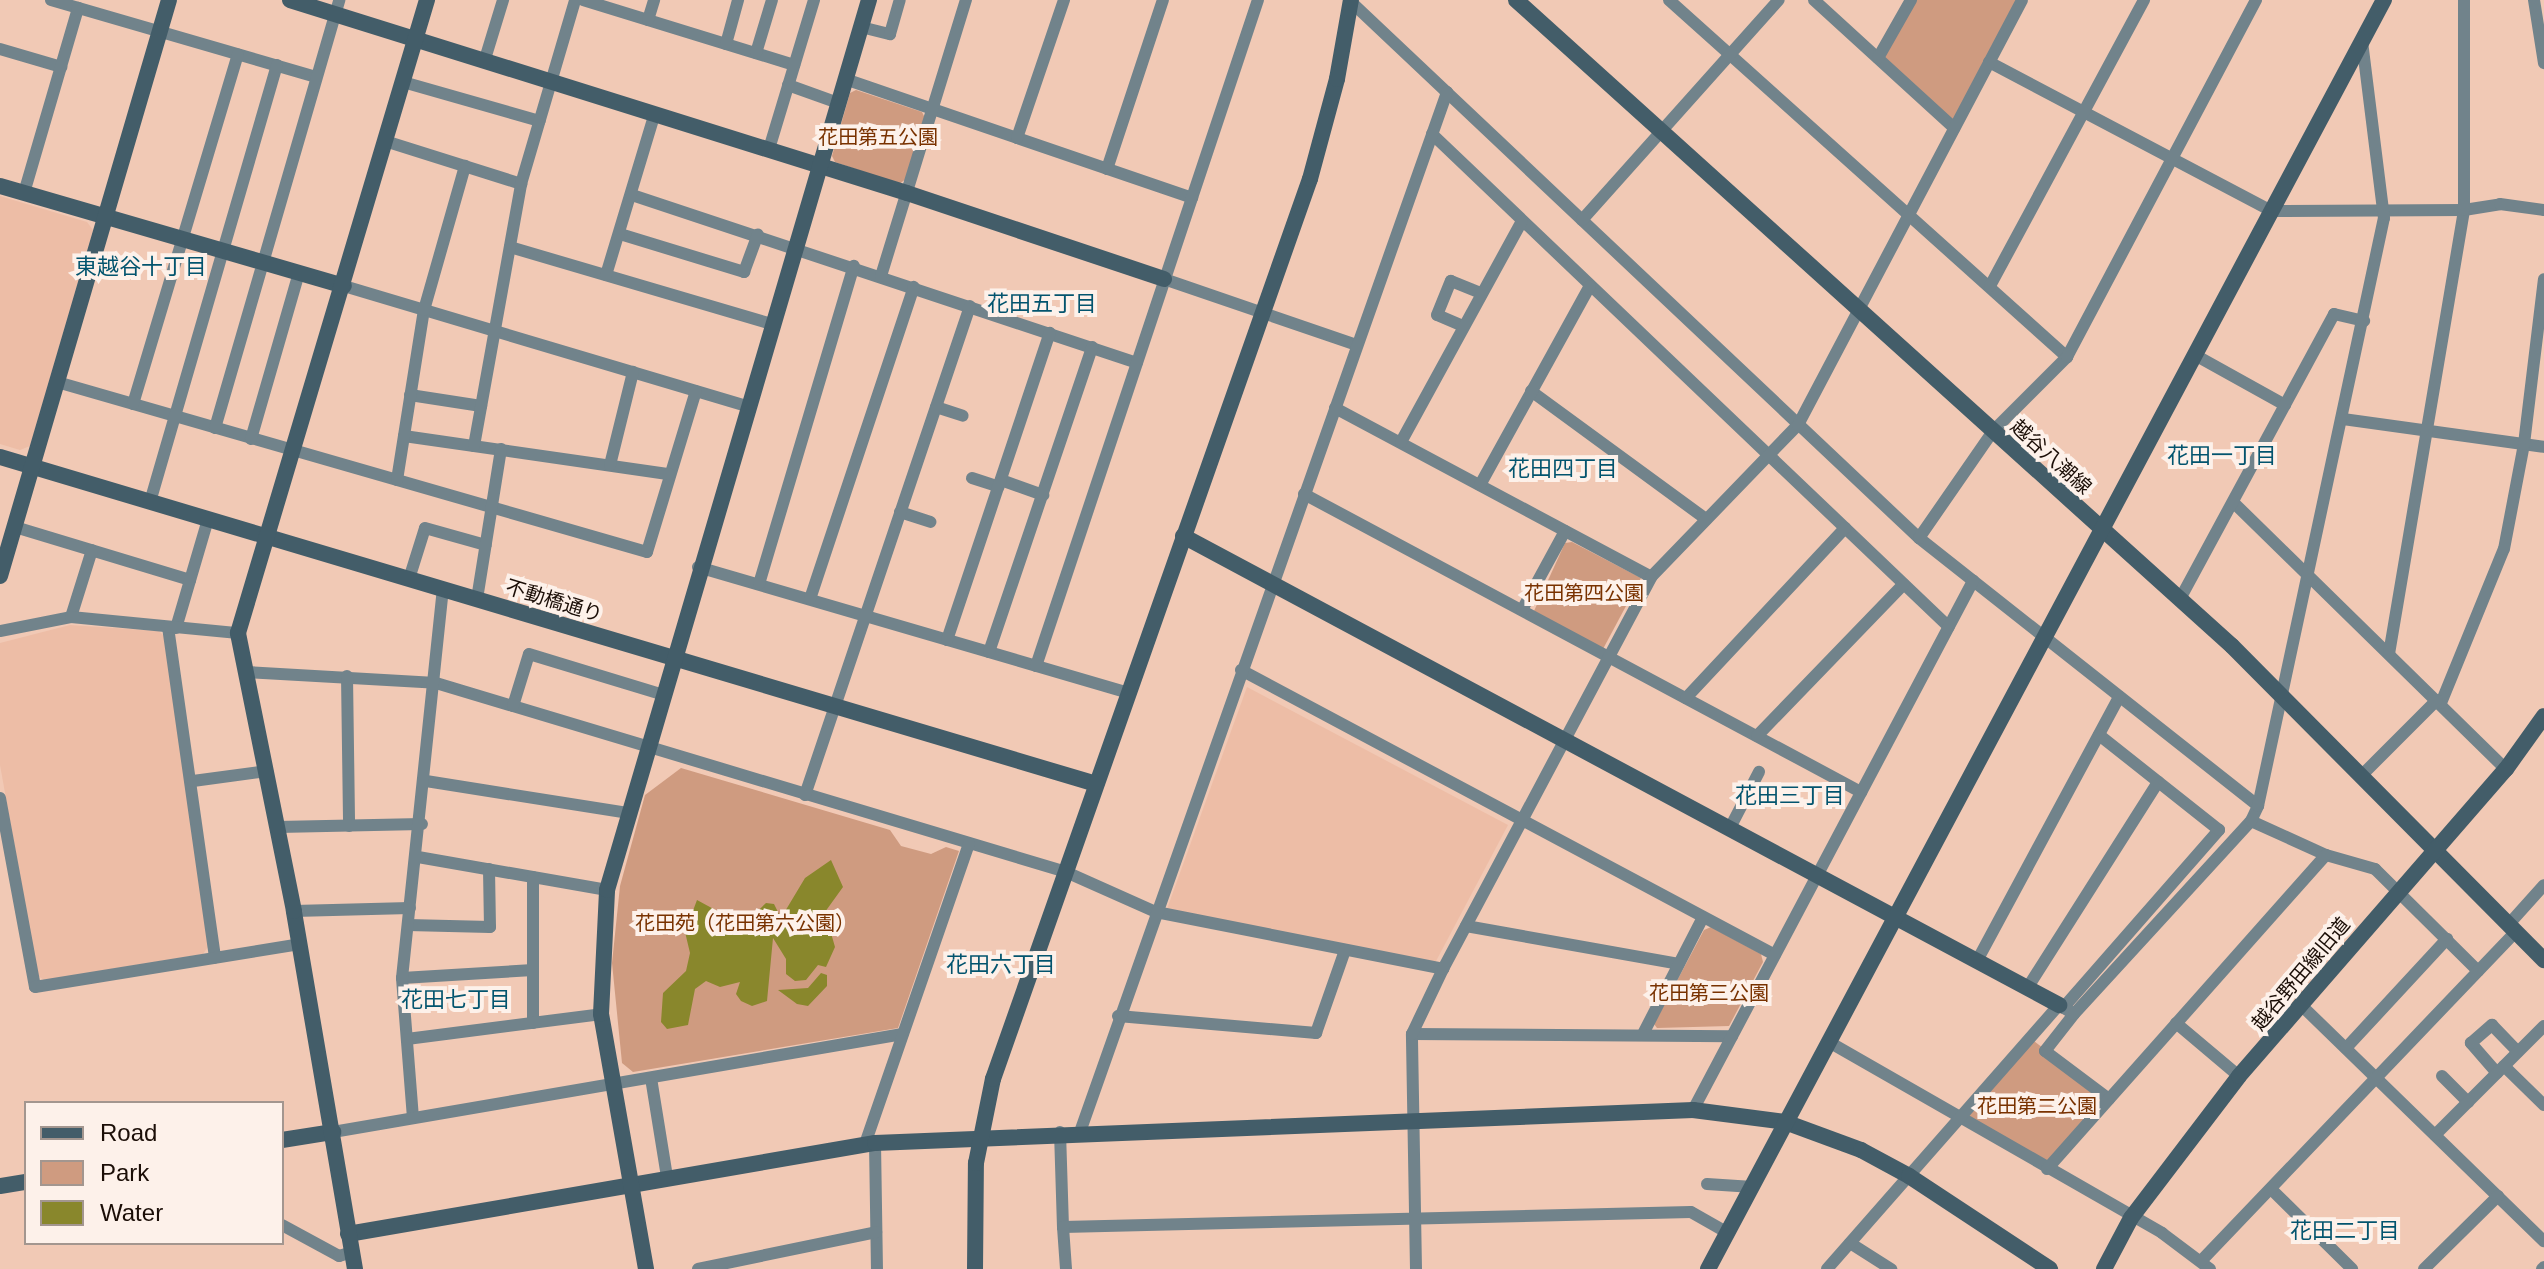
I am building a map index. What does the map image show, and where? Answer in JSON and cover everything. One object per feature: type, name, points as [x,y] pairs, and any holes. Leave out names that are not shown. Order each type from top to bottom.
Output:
[{"type":"street","points":[[51,0],[316,77]]},
{"type":"street","points":[[0,576],[169,0]]},
{"type":"street","points":[[290,0],[337,6],[416,38],[907,193],[1357,345]]},
{"type":"street","points":[[284,1226],[339,1256],[354,1260],[294,911],[238,633],[271,538],[427,0]]},
{"type":"street","points":[[485,59],[503,0]]},
{"type":"street","points":[[474,446],[521,184],[575,0]]},
{"type":"street","points":[[583,0],[794,65]]},
{"type":"street","points":[[648,20],[654,0]]},
{"type":"street","points":[[726,44],[738,0]]},
{"type":"street","points":[[756,53],[772,0]]},
{"type":"street","points":[[769,149],[814,0]]},
{"type":"street","points":[[646,1269],[601,1014],[607,890],[698,567],[869,0]]},
{"type":"street","points":[[861,27],[890,34],[900,0]]},
{"type":"street","points":[[881,276],[966,0]]},
{"type":"street","points":[[1017,138],[1064,0]]},
{"type":"street","points":[[1107,169],[1163,0]]},
{"type":"street","points":[[1036,666],[1258,0]]},
{"type":"street","points":[[1350,0],[1919,538],[2258,806]]},
{"type":"street","points":[[975,1269],[979,1135],[993,1079],[1323,135],[1350,0]]},
{"type":"street","points":[[1669,0],[2067,357]]},
{"type":"street","points":[[1582,220],[1779,0]]},
{"type":"street","points":[[1814,0],[1954,128]]},
{"type":"street","points":[[1878,58],[1911,0]]},
{"type":"street","points":[[1416,1269],[1412,1034],[1443,969],[1568,739],[1651,577],[1798,425],[2022,0]]},
{"type":"street","points":[[1990,286],[2144,0]]},
{"type":"street","points":[[1919,538],[1993,431],[2067,357],[2256,0]]},
{"type":"street","points":[[1708,1269],[2384,0]]},
{"type":"street","points":[[2389,654],[2464,210],[2464,0]]},
{"type":"street","points":[[2534,0],[2544,63]]},
{"type":"street","name":"越谷八潮線","points":[[1517,1],[2180,599],[2283,696],[2544,960]]},
{"type":"street","points":[[215,428],[337,6]]},
{"type":"street","points":[[24,193],[78,8]]},
{"type":"street","points":[[1827,1269],[1960,1118],[2251,821],[2258,806],[2364,321],[2383,210],[2362,41]]},
{"type":"street","points":[[0,49],[61,67]]},
{"type":"street","points":[[133,404],[238,54]]},
{"type":"street","points":[[1989,62],[2272,211],[2464,210],[2500,204],[2544,210]]},
{"type":"street","points":[[150,502],[277,65]]},
{"type":"street","points":[[845,79],[1192,198]]},
{"type":"street","points":[[403,82],[540,121]]},
{"type":"street","points":[[788,85],[838,103]]},
{"type":"street","points":[[1080,1132],[1118,1016],[1447,92]]},
{"type":"street","points":[[606,275],[655,113]]},
{"type":"street","points":[[1432,134],[1949,627]]},
{"type":"street","points":[[385,141],[521,184]]},
{"type":"street","points":[[397,480],[424,310],[465,166]]},
{"type":"street","points":[[0,186],[746,406]]},
{"type":"street","points":[[632,195],[758,234],[1137,363]]},
{"type":"street","points":[[1401,442],[1522,221]]},
{"type":"street","points":[[620,234],[744,272],[758,234]]},
{"type":"street","points":[[510,247],[771,324]]},
{"type":"street","points":[[759,584],[854,266]]},
{"type":"street","points":[[251,439],[299,273]]},
{"type":"street","points":[[2362,775],[2439,702],[2504,549],[2524,444],[2544,279]]},
{"type":"street","points":[[1463,326],[1437,315],[1451,281],[1481,293]]},
{"type":"street","points":[[1480,485],[1590,286]]},
{"type":"street","points":[[810,599],[914,287]]},
{"type":"street","points":[[805,795],[970,306]]},
{"type":"street","points":[[2180,599],[2235,504],[2334,314],[2364,321]]},
{"type":"street","points":[[947,640],[1050,333]]},
{"type":"street","points":[[989,652],[1092,347]]},
{"type":"street","points":[[2195,355],[2285,405]]},
{"type":"street","points":[[610,465],[633,372]]},
{"type":"street","points":[[57,382],[647,552],[696,391]]},
{"type":"street","points":[[1531,391],[1706,519]]},
{"type":"street","points":[[410,395],[481,406]]},
{"type":"street","points":[[936,407],[963,416]]},
{"type":"street","points":[[1335,408],[1651,577]]},
{"type":"street","points":[[2343,419],[2544,447]]},
{"type":"street","points":[[404,436],[669,474]]},
{"type":"street","points":[[477,599],[501,449]]},
{"type":"street","name":"不動橋通り","points":[[0,457],[1096,784]]},
{"type":"street","points":[[972,478],[1043,495]]},
{"type":"street","points":[[1304,494],[1861,792]]},
{"type":"street","points":[[2235,504],[2506,769]]},
{"type":"street","points":[[900,512],[930,522]]},
{"type":"street","points":[[208,519],[172,627],[215,958]]},
{"type":"street","points":[[15,527],[190,580]]},
{"type":"street","points":[[409,579],[425,528],[486,545]]},
{"type":"street","points":[[1686,698],[1845,528]]},
{"type":"street","points":[[1522,610],[1565,531]]},
{"type":"street","points":[[1183,536],[1896,914],[2065,1009]]},
{"type":"street","points":[[71,617],[92,550]]},
{"type":"street","points":[[698,567],[1128,693]]},
{"type":"street","points":[[1693,1110],[1973,581]]},
{"type":"street","points":[[1757,736],[1904,584]]},
{"type":"street","points":[[413,1118],[402,978],[422,824],[443,589]]},
{"type":"street","points":[[0,631],[71,617],[238,633]]},
{"type":"street","points":[[513,706],[529,654],[661,694]]},
{"type":"street","points":[[1241,670],[1775,955]]},
{"type":"street","points":[[247,672],[436,683],[1066,872],[1156,912],[1443,969]]},
{"type":"street","points":[[347,676],[349,826]]},
{"type":"street","points":[[1978,959],[2119,697]]},
{"type":"street","name":"越谷野田線旧道","points":[[2104,1269],[2131,1218],[2239,1076],[2506,769],[2544,716]]},
{"type":"street","points":[[2099,735],[2219,830],[2065,1009],[2045,1051],[2109,1099]]},
{"type":"street","points":[[193,781],[267,771]]},
{"type":"street","points":[[1731,826],[1759,772]]},
{"type":"street","points":[[426,781],[627,813]]},
{"type":"street","points":[[2028,987],[2158,782]]},
{"type":"street","points":[[0,798],[35,987],[300,944]]},
{"type":"street","points":[[2251,821],[2326,855],[2375,869],[2400,889],[2478,971]]},
{"type":"street","points":[[278,827],[422,824]]},
{"type":"street","points":[[877,1269],[870,1144],[903,1034],[969,844]]},
{"type":"street","points":[[2047,1169],[2326,855]]},
{"type":"street","points":[[418,857],[607,890]]},
{"type":"street","points":[[408,925],[490,927],[489,869]]},
{"type":"street","points":[[533,877],[533,1023]]},
{"type":"street","points":[[1829,1042],[2206,1265],[2271,1189],[2478,971],[2544,885]]},
{"type":"street","points":[[294,911],[410,908]]},
{"type":"street","points":[[1644,1032],[1703,917]]},
{"type":"street","points":[[1466,926],[1679,964]]},
{"type":"street","points":[[2346,1048],[2447,939]]},
{"type":"street","points":[[1118,1016],[1316,1033],[1345,950]]},
{"type":"street","points":[[402,978],[533,970]]},
{"type":"street","points":[[2301,1005],[2544,1241]]},
{"type":"street","points":[[407,1039],[601,1014]]},
{"type":"street","points":[[2176,1023],[2239,1076]]},
{"type":"street","points":[[2518,1052],[2492,1025],[2471,1043],[2544,1105]]},
{"type":"street","points":[[2435,1135],[2544,1026]]},
{"type":"street","points":[[1412,1034],[1644,1032],[1732,1036]]},
{"type":"street","points":[[284,1140],[903,1034]]},
{"type":"street","points":[[2442,1076],[2468,1102]]},
{"type":"street","points":[[651,1078],[667,1177]]},
{"type":"street","points":[[348,1234],[870,1144],[979,1135],[1693,1110],[1785,1122],[1909,1176],[2043,1267]]},
{"type":"street","points":[[1060,1132],[1066,1269]]},
{"type":"street","points":[[0,1186],[24,1182]]},
{"type":"street","points":[[1707,1184],[1753,1187]]},
{"type":"street","points":[[2271,1189],[2352,1269]]},
{"type":"street","points":[[2424,1269],[2498,1196]]},
{"type":"street","points":[[1063,1227],[1691,1212],[1728,1233]]},
{"type":"street","points":[[698,1269],[876,1232]]},
{"type":"street","points":[[1850,1243],[1891,1269]]},
{"type":"shaded area","points":[[0,196],[87,222],[93,230],[30,446],[20,450],[0,444]]},
{"type":"shaded area","points":[[70,625],[159,631],[167,639],[210,944],[203,954],[44,980],[38,976],[0,765],[0,643]]},
{"type":"shaded area","points":[[1247,687],[1508,825],[1435,963],[1167,909]]},
{"type":"green space","points":[[1915,0],[2019,0],[1955,123],[1882,57]]},
{"type":"green space","name":"花田第五公園","points":[[856,90],[922,112],[925,118],[906,179],[899,184],[835,162],[832,156],[850,93]]},
{"type":"green space","name":"花田第四公園","points":[[1572,542],[1641,578],[1603,649],[1534,611],[1565,543]]},
{"type":"green space","name":"花田苑（花田第六公園）","points":[[681,768],[890,830],[901,846],[931,854],[946,847],[959,851],[898,1028],[633,1072],[622,1063],[612,963],[620,886],[645,795]]},
{"type":"green space","name":"花田第三公園","points":[[1711,927],[1761,954],[1763,962],[1729,1026],[1657,1028],[1654,1024],[1704,930]]},
{"type":"green space","name":"花田第二公園","points":[[2030,1038],[2109,1099],[2047,1169],[1960,1118]]},
{"type":"water","points":[[831,860],[843,887],[825,912],[835,947],[826,967],[818,965],[806,980],[795,981],[786,974],[786,959],[773,938],[767,1001],[752,1006],[741,1001],[736,994],[740,982],[720,987],[706,981],[695,989],[688,1025],[667,1029],[661,1022],[663,993],[686,971],[690,953],[685,932],[697,900],[743,925],[766,903],[774,904],[781,918],[805,878]]},
{"type":"water","points":[[821,973],[827,975],[827,986],[808,1006],[797,1004],[778,990],[808,988]]},
{"type":"district","name":"東越谷十丁目","points":[[141,267]]},
{"type":"district","name":"花田五丁目","points":[[1042,304]]},
{"type":"district","name":"花田一丁目","points":[[2222,456]]},
{"type":"district","name":"花田四丁目","points":[[1563,469]]},
{"type":"district","name":"花田三丁目","points":[[1790,796]]},
{"type":"district","name":"花田六丁目","points":[[1001,965]]},
{"type":"district","name":"花田七丁目","points":[[456,1000]]},
{"type":"district","name":"花田二丁目","points":[[2345,1231]]}]
